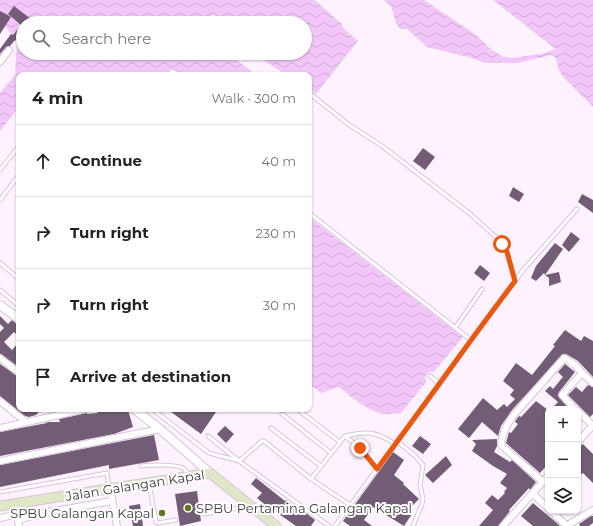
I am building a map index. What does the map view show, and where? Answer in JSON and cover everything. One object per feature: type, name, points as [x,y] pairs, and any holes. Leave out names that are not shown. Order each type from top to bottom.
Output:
[{"type":"main road","name":"Jalan Galangan Kapal","points":[[0,506],[210,473],[276,526]]},
{"type":"street","points":[[0,62],[9,50]]},
{"type":"street","points":[[0,305],[16,317]]},
{"type":"street","points":[[0,358],[16,371]]},
{"type":"street","points":[[543,482],[501,445],[503,434],[516,413],[564,358],[575,365],[593,383]]},
{"type":"street","points":[[572,406],[562,395],[582,373]]},
{"type":"street","points":[[0,401],[26,422]]},
{"type":"street","points":[[0,428],[64,412]]},
{"type":"street","points":[[138,412],[160,429],[210,473]]},
{"type":"street","points":[[581,414],[593,425],[581,439]]},
{"type":"street","points":[[0,461],[160,429]]},
{"type":"street","points":[[503,526],[546,478]]},
{"type":"street","points":[[110,488],[117,526]]},
{"type":"street","points":[[533,494],[545,505]]},
{"type":"street","points":[[0,518],[17,514],[19,523],[43,513],[112,501]]},
{"type":"street","points":[[554,514],[567,526],[593,510]]},
{"type":"lane","points":[[312,95],[348,124],[382,146],[468,213],[496,237],[507,252],[515,281]]},
{"type":"lane","points":[[0,170],[16,150]]},
{"type":"lane","points":[[0,200],[16,179]]},
{"type":"lane","points":[[336,526],[524,269],[577,209]]},
{"type":"lane","points":[[312,215],[471,340]]},
{"type":"lane","points":[[0,263],[16,276]]},
{"type":"lane","points":[[455,328],[482,289]]},
{"type":"lane","points":[[0,290],[16,303]]},
{"type":"lane","points":[[430,376],[440,384]]},
{"type":"lane","points":[[156,412],[209,453],[239,461]]},
{"type":"lane","points":[[301,412],[340,442]]},
{"type":"lane","points":[[282,414],[331,453]]},
{"type":"lane","points":[[271,428],[321,466]]},
{"type":"lane","points":[[311,479],[345,436],[364,432],[382,435],[415,456],[423,465],[420,485],[423,499],[413,526]]},
{"type":"lane","points":[[208,436],[239,461],[329,526]]},
{"type":"lane","points":[[345,436],[360,448],[377,469]]},
{"type":"lane","points":[[239,461],[262,440],[311,479],[350,505]]},
{"type":"lane","points":[[140,466],[156,465],[179,467],[183,468],[191,476]]},
{"type":"lane","points":[[96,470],[97,475]]},
{"type":"lane","points":[[0,492],[107,473],[110,488]]},
{"type":"lane","points":[[148,482],[156,522],[176,520]]},
{"type":"lane","points":[[204,514],[251,506]]},
{"type":"water","points":[[0,0],[315,0],[343,25],[342,27],[358,41],[316,94],[312,91],[312,72],[282,72],[264,60],[312,60],[312,16],[215,16],[213,14],[211,16],[16,16],[16,40],[0,20]]},
{"type":"water","points":[[383,0],[424,0],[475,34],[492,50],[504,57],[513,58],[546,53],[555,49],[567,58],[493,0],[593,0],[593,107],[564,78],[558,69],[556,58],[552,55],[517,63],[485,63],[468,57],[427,47],[407,29],[400,29],[396,23],[391,6]]},
{"type":"water","points":[[16,58],[16,60],[237,60],[252,72],[180,72],[171,69],[168,72],[16,72],[16,111],[0,131],[0,93],[15,75]]},
{"type":"water","points":[[312,219],[463,337],[433,373],[430,371],[424,378],[427,381],[401,413],[382,414],[376,412],[354,399],[339,387],[321,393],[312,386]]},
{"type":"building","points":[[14,6],[27,16],[16,16],[16,21],[8,14]]},
{"type":"building","points":[[0,11],[11,17],[0,34]]},
{"type":"building","points":[[16,31],[16,41],[15,40],[10,46],[6,47],[0,54],[0,49],[11,34],[13,35]]},
{"type":"building","points":[[423,148],[435,157],[425,170],[413,161]]},
{"type":"building","points":[[513,187],[524,194],[519,202],[509,196]]},
{"type":"building","points":[[582,194],[593,200],[593,213],[578,202]]},
{"type":"building","points":[[571,232],[580,239],[569,252],[562,245]]},
{"type":"building","points":[[555,243],[563,249],[545,275],[544,273],[536,281],[531,278],[536,266]]},
{"type":"building","points":[[480,265],[490,273],[484,281],[474,273]]},
{"type":"building","points":[[559,272],[561,282],[549,286],[549,278],[545,275]]},
{"type":"building","points":[[0,316],[8,324],[12,320],[16,323],[16,334],[14,332],[4,342],[12,350],[16,345],[16,365],[0,354],[0,332],[4,328],[0,324]]},
{"type":"building","points":[[565,330],[581,341],[584,336],[593,341],[593,377],[578,361],[566,354],[563,354],[512,410],[501,426],[498,436],[482,422],[469,438],[458,429],[483,398],[497,410],[504,404],[507,407],[515,399],[510,395],[514,390],[503,381],[516,363],[532,375],[555,346],[553,345]]},
{"type":"building","points":[[0,364],[16,375],[16,409],[0,396]]},
{"type":"building","points":[[565,364],[575,372],[559,392],[558,396],[566,406],[554,406],[558,402],[545,391],[550,386],[553,389],[563,377],[558,372]]},
{"type":"building","points":[[588,385],[593,387],[593,414],[590,417],[581,408],[581,406],[579,406],[568,395],[576,387],[582,392]]},
{"type":"building","points":[[536,401],[545,408],[545,467],[540,473],[506,443],[509,432],[511,433],[518,424],[515,422],[519,416],[521,417]]},
{"type":"building","points":[[20,412],[39,412],[36,415],[29,417]]},
{"type":"building","points":[[129,412],[133,427],[114,434],[0,456],[0,432],[49,422],[60,422],[59,419],[87,413]]},
{"type":"building","points":[[171,412],[216,412],[201,434]]},
{"type":"building","points":[[225,426],[234,434],[226,443],[217,434]]},
{"type":"building","points":[[154,435],[159,460],[109,469],[109,465],[0,487],[0,465]]},
{"type":"building","points":[[420,436],[431,444],[423,454],[412,446]]},
{"type":"building","points":[[497,439],[497,446],[494,452],[510,462],[512,460],[536,482],[530,490],[529,488],[509,510],[510,511],[498,526],[479,526],[493,510],[485,503],[492,495],[498,500],[505,493],[504,492],[507,488],[500,483],[507,474],[472,451],[476,444],[472,440]]},
{"type":"building","points":[[583,444],[593,454],[593,483],[583,473],[581,475],[581,446]]},
{"type":"building","points":[[393,452],[404,460],[394,475],[419,499],[407,511],[412,514],[404,526],[373,507],[364,520],[372,526],[350,526],[343,521]]},
{"type":"building","points":[[446,456],[452,465],[433,483],[425,475]]},
{"type":"building","points":[[256,478],[285,501],[286,500],[296,508],[297,506],[315,520],[311,526],[296,526],[272,509],[271,510],[257,498],[262,493],[251,484]]},
{"type":"building","name":"SPBU Pertamina Galangan Kapal","points":[[197,491],[201,521],[180,526],[175,494]]},
{"type":"building","points":[[533,503],[560,526],[533,526],[521,516]]},
{"type":"building","points":[[140,504],[143,526],[133,526],[129,506]]},
{"type":"building","points":[[593,516],[593,523],[589,526],[580,526],[579,524]]},
{"type":"place","name":"SPBU Pertamina Galangan Kapal","points":[[188,508]]},
{"type":"place","name":"SPBU Galangan Kapal","points":[[162,513]]},
{"type":"route","points":[[360,448],[377,469],[515,281],[506,248],[502,244]]}]
